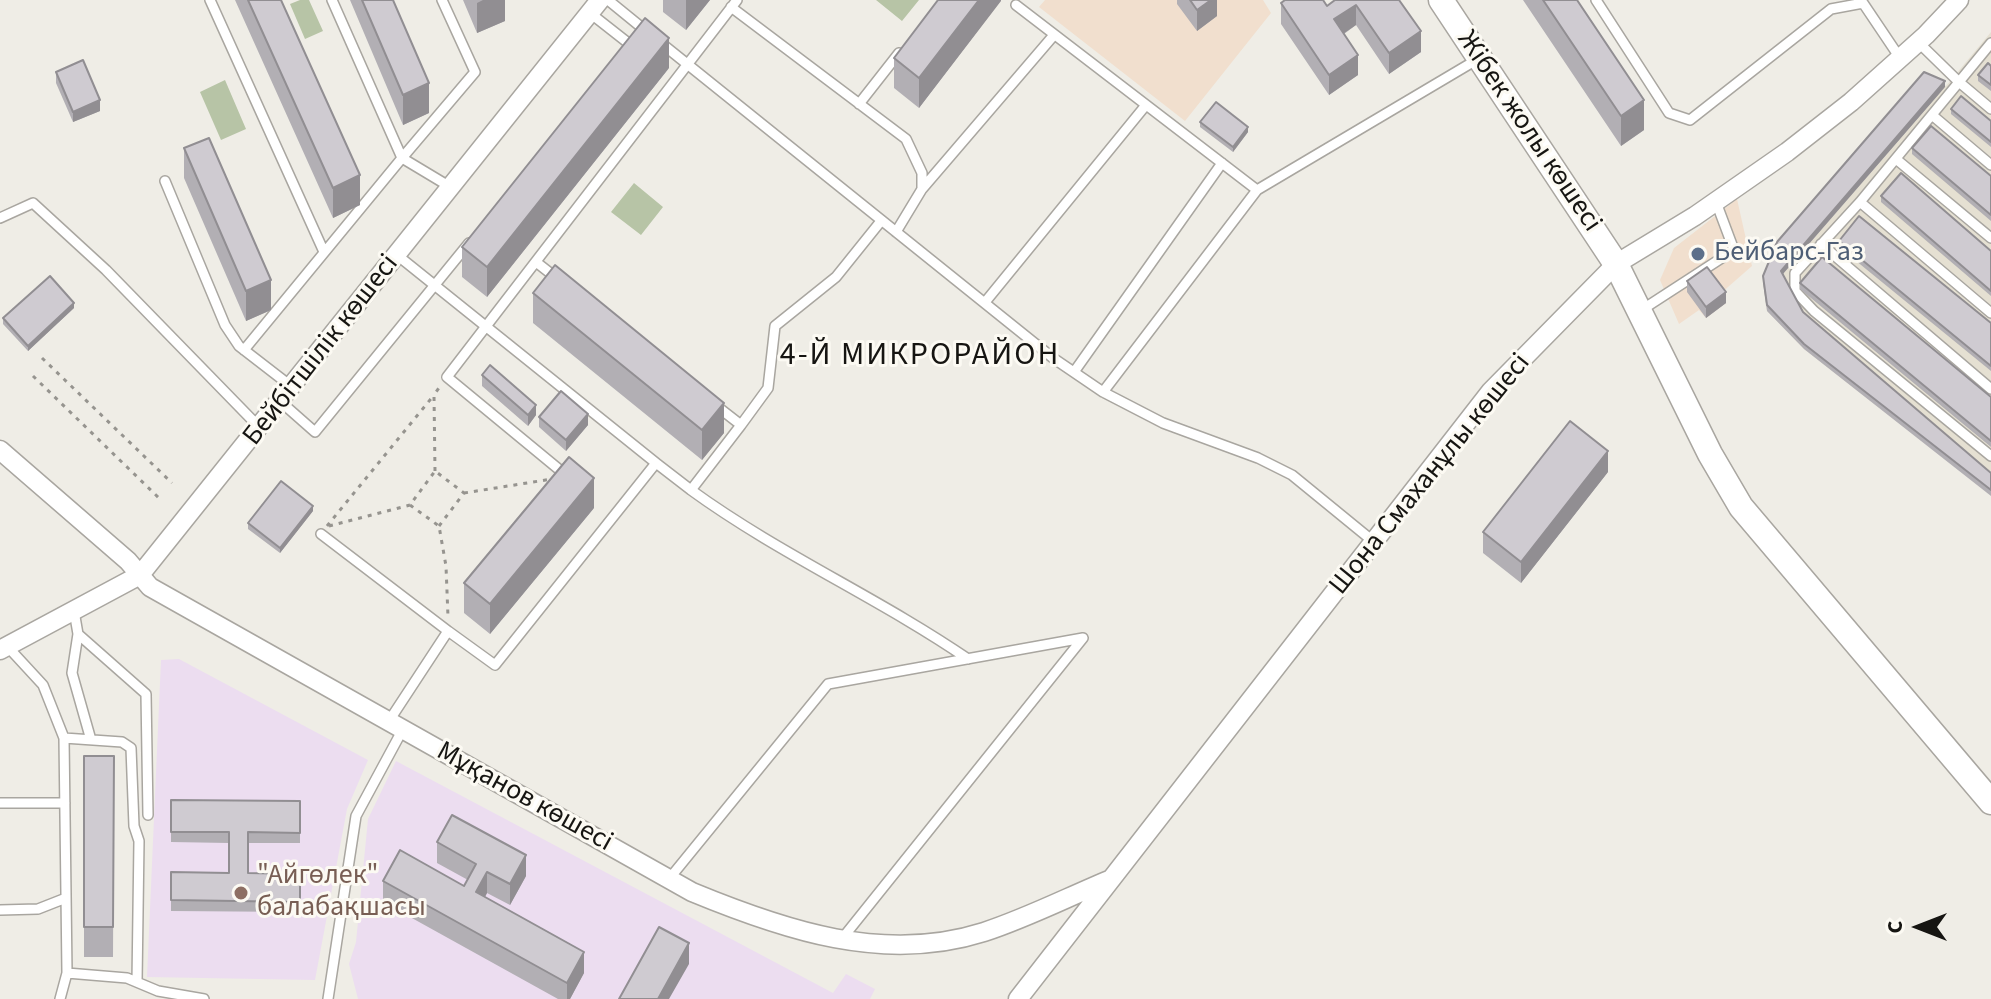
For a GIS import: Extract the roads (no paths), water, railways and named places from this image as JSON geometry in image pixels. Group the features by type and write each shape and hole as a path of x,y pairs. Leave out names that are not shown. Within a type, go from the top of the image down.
{"main road":[{"name":"Жібек жолы көшесі","path":"1441,0 1616,264 1710,454 1741,507 1991,802"}],"street":[{"name":"Шона Смаханұлы көшесі","path":"1018,999 1491,391 1616,264 1716,202 1787,152 1900,58 1959,0"},
{"name":"Бейбітшілік көшесі","path":"4,648 140,575 595,7"},
{"name":"Мұқанов көшесі","path":"0,450 150,587 669,879 768,924 841,940 907,944 983,932 1112,878"}],"lane":[{"path":"210,0 324,252"},
{"path":"332,0 402,158 452,188"},
{"path":"244,350 475,72 442,0"},
{"path":"608,0 1074,372 1103,392 1163,423 1258,458 1292,475 1374,542"},
{"path":"1596,0 1669,113 1690,120 1828,4 1863,1 1900,58"},
{"path":"1015,2 1257,190"},
{"path":"571,479 447,377 734,4 906,139 922,173 922,189"},
{"path":"595,7 632,46 623,56"},
{"path":"896,232 922,189 1054,35"},
{"path":"1918,42 1991,109"},
{"path":"1991,43 1987,56 1959,82 1860,202 1795,273 1795,291 1814,311 1991,456"},
{"path":"859,104 905,46"},
{"path":"1103,392 1257,190 1479,58"},
{"path":"986,301 1146,105"},
{"path":"1932,115 1991,165"},
{"path":"1896,159 1991,238"},
{"path":"1074,372 1222,163"},
{"path":"165,181 225,325 315,432 472,239"},
{"path":"1640,311 1734,250 1716,202"},
{"path":"1860,202 1991,313"},
{"path":"0,218 33,203 106,270 260,428"},
{"path":"691,490 759,405 768,388 775,326 836,277 881,221"},
{"path":"1821,244 1991,389"},
{"path":"397,255 433,287 656,463 742,527 928,631 968,659"},
{"path":"536,262 572,291"},
{"path":"705,397 741,425"},
{"path":"324,530 448,631 495,665 656,463"},
{"path":"74,611 78,634 72,673 91,740"},
{"path":"328,999 356,816 396,725 448,631"},
{"path":"78,634 146,694 148,815"},
{"path":"669,879 828,684 1083,638 841,940"},
{"path":"4,648 43,685 64,738 67,973 60,999"},
{"path":"64,738 122,742 131,748 134,826 139,841 137,982"},
{"path":"0,803 65,803"},
{"path":"0,910 38,909 66,898"},
{"path":"67,973 127,978 158,991 204,999"}],"place":[{"name":"Бейбарс-Газ","path":"1698,254"},
{"name":"\"Айгөлек\" балабақшасы","path":"241,893"}],"district":[{"name":"4-Й МИКРОРАЙОН","path":"920,357"}]}
